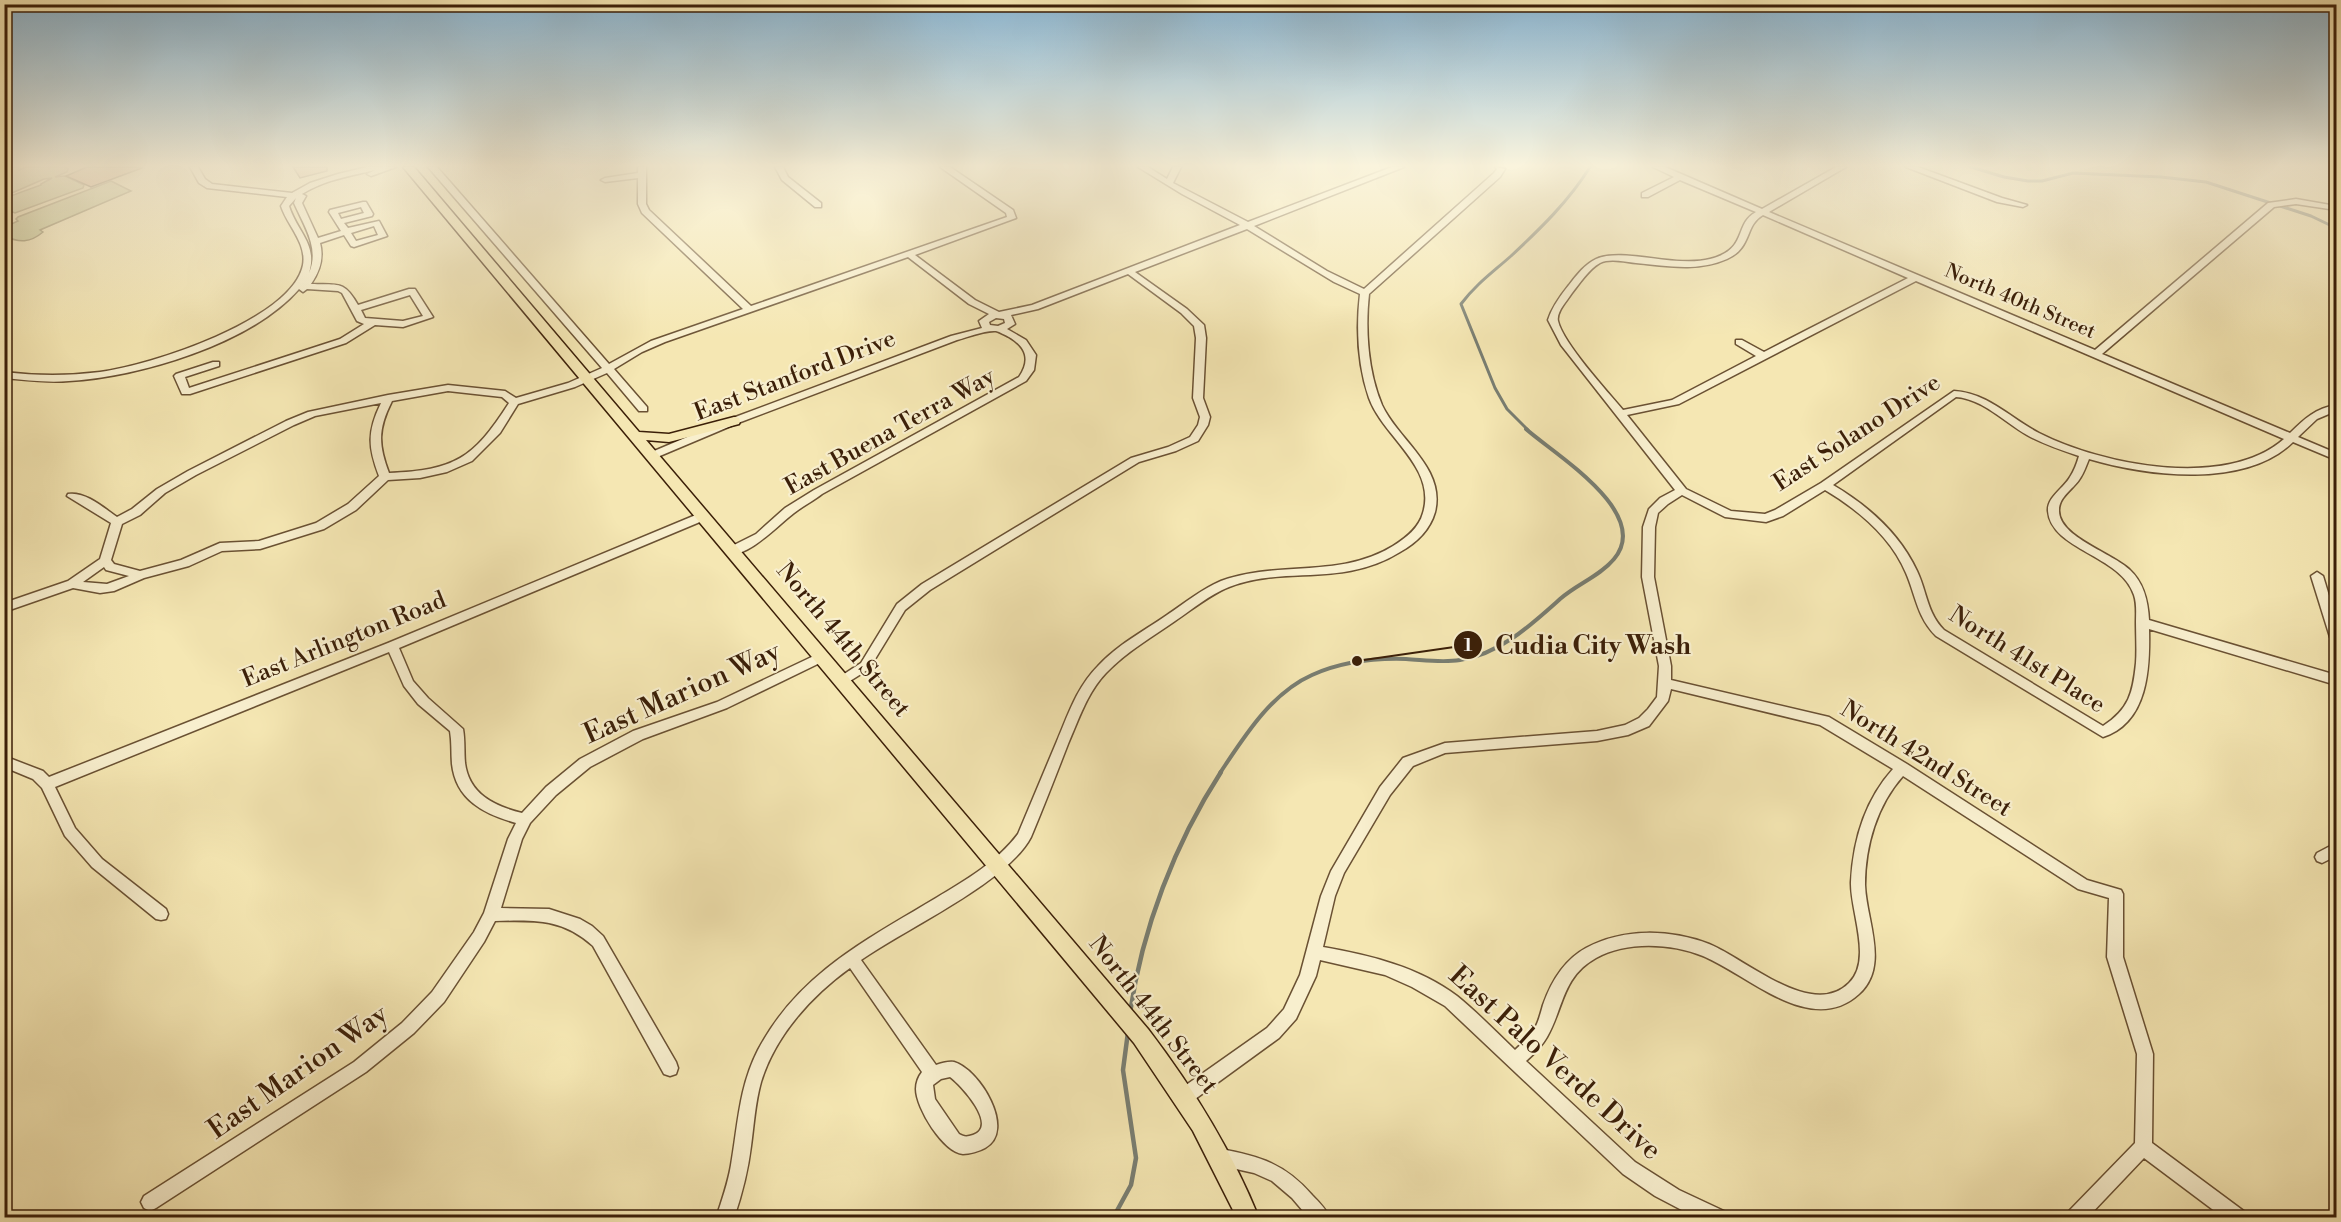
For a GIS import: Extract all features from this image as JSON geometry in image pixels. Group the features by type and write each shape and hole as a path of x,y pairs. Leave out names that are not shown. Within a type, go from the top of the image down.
{"main road":[{"name":"North 44th Street","path":"456,224 1097,981 1141,1036 1185,1096 1220,1158 1248,1218"},
{"path":"633,435 669,438 734,421"}],"street":[{"path":"294,224 308,254 301,286"},
{"path":"4,382 57,385 98,380 161,366 263,322 288,304 319,260 320,252 308,224"},
{"path":"316,242 347,232 341,224"},
{"path":"482,224 643,409"},
{"path":"656,224 749,309"},
{"path":"72,584 103,591 141,575 185,563 220,547 260,544 320,526 352,507 385,477 438,471 468,459 496,431 514,402 586,378 608,368 644,346 995,224"},
{"path":"1242,224 1345,285 1365,293"},
{"name":"East Stanford Drive","path":"989,325 998,315 1035,307 1251,224"},
{"path":"725,1218 739,1168 745,1117 753,1082 768,1049 787,1018 809,991 852,959 998,865 1024,837 1081,697 1102,669 1124,651 1210,592 1226,584 1262,576 1328,573 1372,562 1414,537 1425,523 1430,507 1426,478 1379,409 1372,393 1363,312 1365,293 1439,224"},
{"path":"1185,1096 1273,1033 1290,1014 1308,976 1328,896 1338,871 1385,791 1408,762 1445,748 1597,736 1628,730 1644,722 1663,698 1665,666 1648,577 1649,527 1653,512 1682,491 1564,343 1553,320 1560,304 1590,267 1598,261 1608,259 1690,265 1720,258 1735,251 1743,243 1747,224"},
{"name":"North 40th Street","path":"1789,224 2337,457"},
{"path":"2096,354 2249,224"},
{"path":"910,255 972,302 998,315 1008,317 1020,340"},
{"path":"842,681 865,666 901,607 918,592 1135,460 1172,449 1194,439 1203,426 1205,417 1198,398 1202,332 1199,325 1184,311 1129,271"},
{"path":"1622,413 1675,402 1916,277"},
{"path":"301,286 346,291 362,321 403,324 428,316 412,291 356,309"},
{"path":"972,302 989,325 1020,340"},
{"name":"East Stanford Drive","path":"651,456 734,421 989,325 1010,323 1035,307"},
{"path":"216,364 179,376 186,392 343,341 373,322"},
{"name":"East Buena Terra Way","path":"732,551 760,537 789,511 818,492 1016,385 1028,374 1033,363 1031,352 1020,340"},
{"path":"1738,342 1765,357"},
{"path":"206,348 223,380"},
{"path":"4,375 56,379 93,375 147,364 206,348"},
{"path":"4,608 72,584 105,561 117,522 136,512 161,491 192,473 290,423 330,409 448,388 505,394 514,402"},
{"name":"East Solano Drive","path":"1682,491 1729,514 1766,518 1779,513 1825,485 1954,394 1965,393 1983,402 2019,427 2085,455 2154,469 2219,469 2261,458 2286,444 2309,418 2337,408"},
{"path":"385,477 373,439 380,414 388,398"},
{"path":"2085,455 2072,483 2056,500 2053,509 2055,518 2065,531 2080,544 2127,573 2142,599 2142,622 2337,680"},
{"name":"North 41st Place","path":"1825,485 1848,500 1890,539 1911,571 1924,615 1931,625 1954,643 2103,732 2113,727 2124,715 2134,702 2140,688 2142,622"},
{"path":"72,495 117,522"},
{"name":"East Arlington Road","path":"47,784 392,646 703,516"},
{"path":"105,561 110,567 141,575"},
{"path":"2317,576 2337,638"},
{"path":"392,646 408,683 423,701 456,729 459,767 462,780 470,794 483,806 525,819"},
{"name":"East Marion Way","path":"150,1202 360,1067 408,1028 438,997 491,915 506,863 525,819 551,791 585,763 629,739 722,705 822,657"},
{"name":"North 42nd Street","path":"1665,683 1824,721 1902,768 2083,885 2116,894 2115,957 2145,1054 2143,1147"},
{"path":"4,761 38,775 47,784 70,832 97,863 161,914"},
{"path":"1514,1060 1530,1047 1543,1030 1558,986 1571,969 1589,953 1612,943 1637,939 1684,943 1727,960 1785,995 1803,1000 1827,1001 1843,997 1855,988 1865,975 1868,959 1858,885 1865,832 1878,799 1902,768"},
{"path":"2322,857 2337,849"},
{"path":"491,915 561,916 588,930 598,941 670,1068"},
{"name":"East Palo Verde Drive","path":"1314,952 1388,968 1421,981 1451,1001 1607,1148 1647,1182 1680,1202 1720,1218"},
{"path":"852,959 933,1074"},
{"path":"952,1069 963,1075 987,1109 992,1121 988,1135 976,1144 963,1146 951,1139 927,1104 923,1092 927,1079 933,1074 938,1070 952,1069"},
{"path":"2074,1218 2143,1147 2239,1218"},
{"path":"1220,1158 1254,1163 1284,1178 1298,1190 1321,1218"}],"green space":[{"path":"11,224 54,224 40,230 43,232 38,236 20,241 5,236 5,227"}],"waterway":[{"path":"1528,430 1507,409 1495,388 1461,304 1478,285 1544,224"},
{"path":"2328,224 2336,228"},
{"path":"1220,773 1271,704 1297,683 1335,667 1370,660 1453,661 1488,652 1514,637 1614,559 1623,541 1621,523 1611,504 1576,469 1526,429"},
{"path":"1130,1013 1143,950 1163,888 1189,828 1221,772"},
{"path":"1113,1218 1131,1185 1136,1158 1123,1070 1128,1032"}],"place":[{"name":"Cudia City Wash","path":"1357,661"}]}
